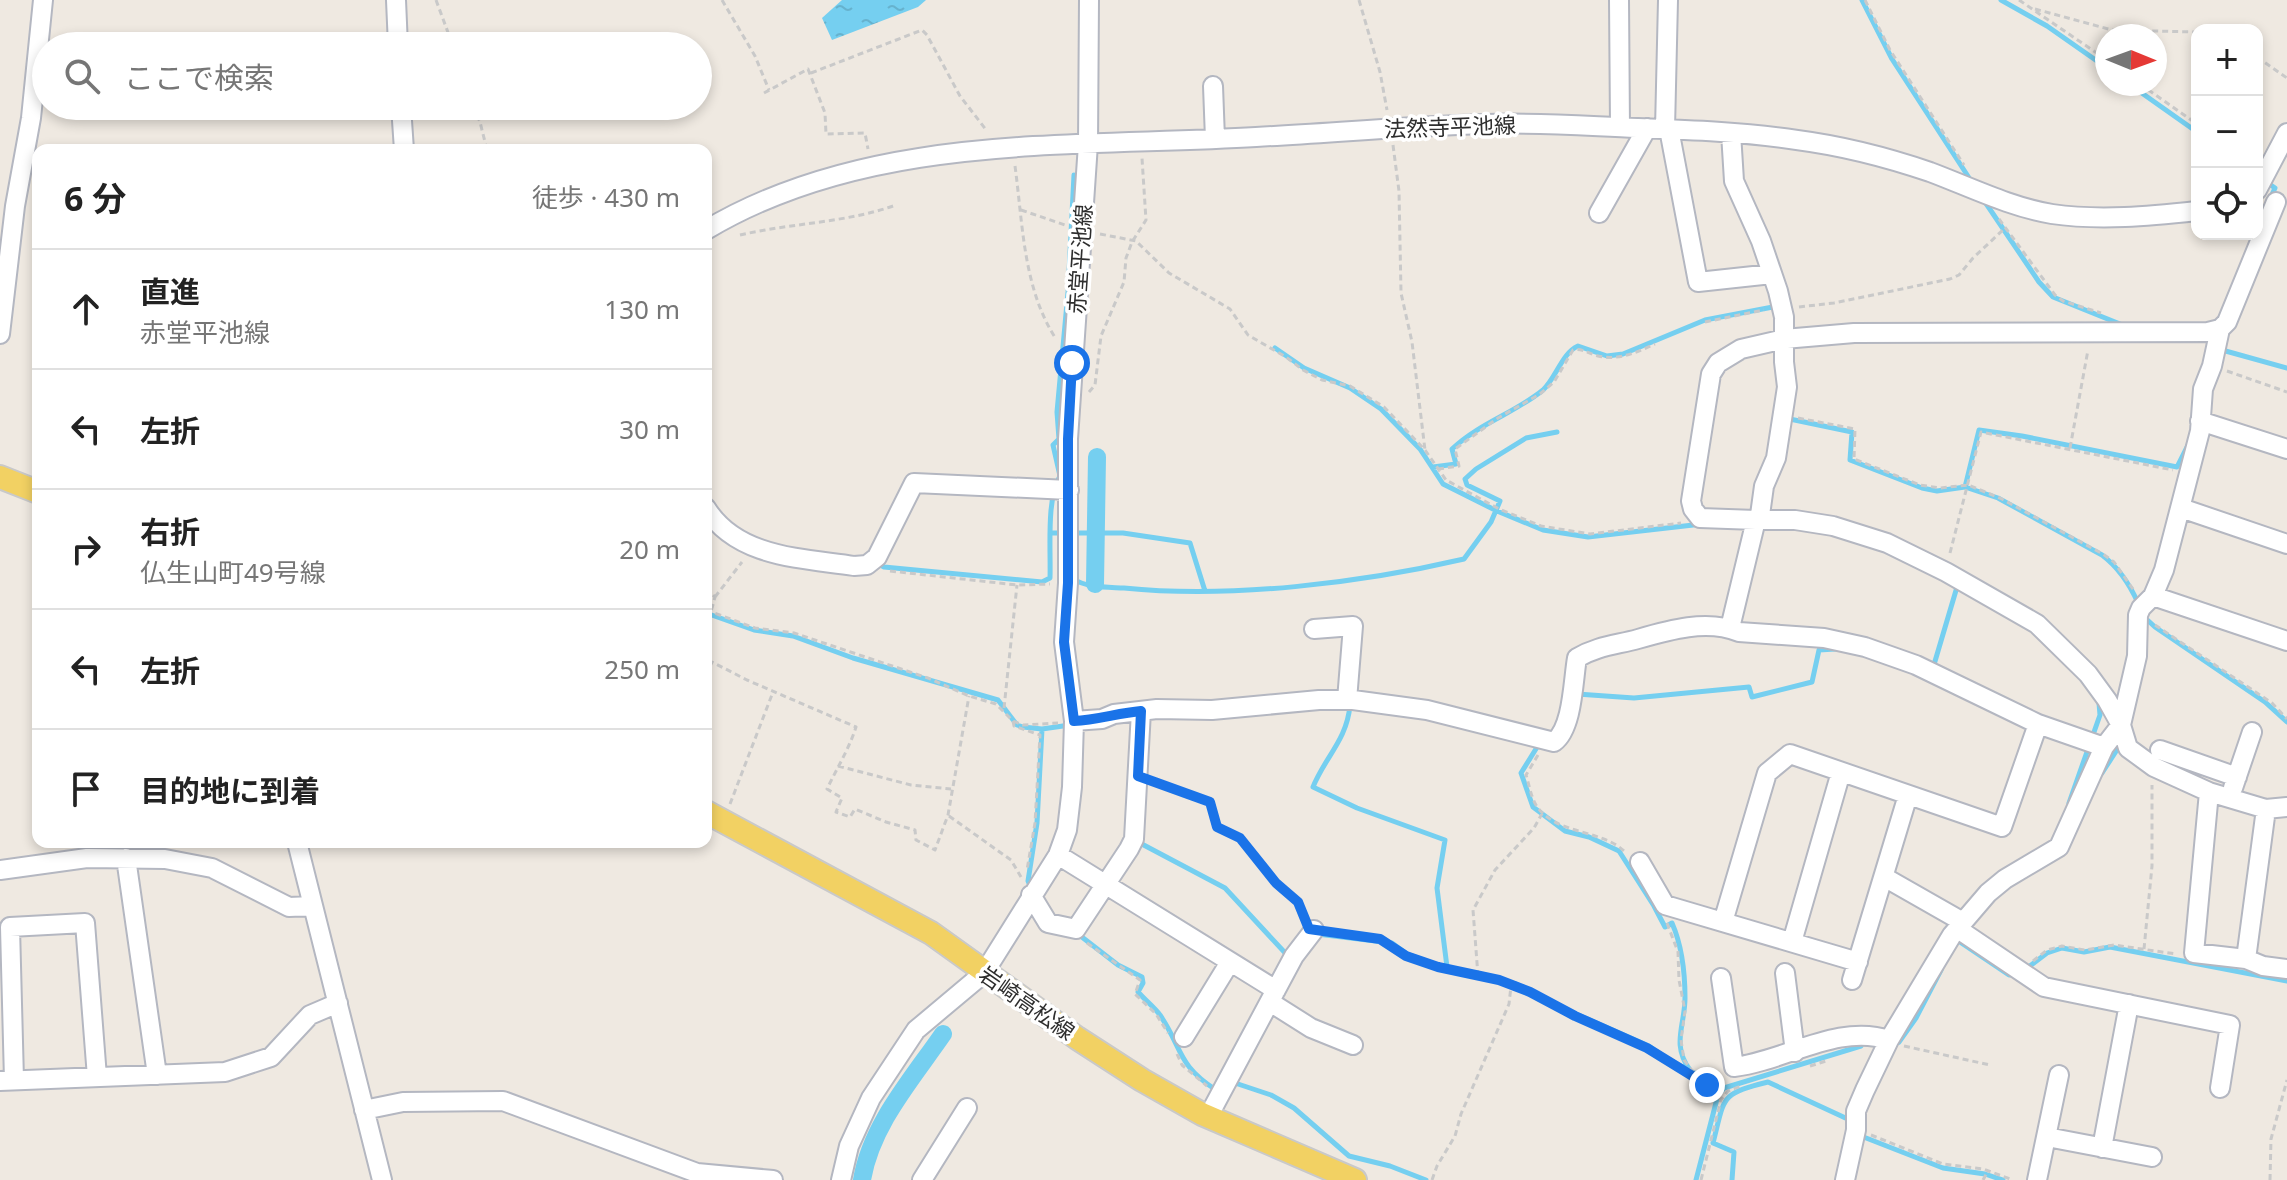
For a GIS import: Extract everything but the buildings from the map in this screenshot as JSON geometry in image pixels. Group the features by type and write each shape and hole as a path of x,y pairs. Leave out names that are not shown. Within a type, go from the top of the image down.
{"main road":[{"path":"0,477 32,490"},
{"name":"岩崎高松線","path":"714,817 931,933 984,973 1142,1080 1208,1117 1355,1180"}],"street":[{"path":"40,32 43,0"},
{"path":"396,0 397,32"},
{"name":"赤堂平池線","path":"841,1180 849,1146 871,1098 916,1030 984,973 1058,855 1067,830 1074,721 1064,642 1068,583 1070,392 1088,144 1089,0"},
{"path":"1619,0 1611,38 1620,127"},
{"path":"1668,0 1660,129 1687,222 1698,282 1772,274"},
{"path":"1213,86 1215,139"},
{"path":"0,334 15,206 32,108"},
{"path":"402,120 404,144"},
{"name":"法然寺平池線","path":"712,227 765,198 796,187 942,154 1005,147 1215,139 1489,123 1660,129 1793,139 1863,151 2051,214 2116,216 2191,211"},
{"path":"1599,213 1660,129"},
{"path":"1730,628 1756,520 1760,515 1764,486 1776,458 1787,387 1782,308 1761,241 1734,181 1731,133"},
{"path":"2263,180 2287,133"},
{"path":"2237,777 2128,748 2121,725 2088,674 2037,624 1946,572 1887,543 1833,526 1795,520 1700,518 1691,501 1711,374 1718,363 1741,349 1784,339 1854,333 2208,332 2220,329 2227,322 2281,206 2263,196"},
{"path":"1687,222 1706,218"},
{"path":"1730,259 1732,279"},
{"path":"1845,1180 1856,1130 1856,1111 1889,1040 1961,925 1988,893 2005,879 2059,847 2104,747 2121,725 2147,602 2164,570 2181,508 2200,431 2203,389 2220,329"},
{"path":"2200,421 2287,449"},
{"path":"712,518 765,553 854,566 867,565 877,557 914,483 1069,490"},
{"path":"2181,508 2287,544"},
{"path":"2147,602 2287,641"},
{"path":"1314,629 1353,626 1347,700"},
{"path":"1074,721 1141,711 1212,710 1347,700 1427,710 1554,742 1560,736 1574,691 1576,662 1580,656 1603,645 1681,628 1730,628 1739,632 1824,638 1865,647 1916,665 2038,724 2104,747"},
{"path":"1031,895 1048,923 1073,929 1082,924 1106,886 1134,839 1141,711"},
{"path":"1723,922 1767,773 1790,754 2002,827 2038,724"},
{"path":"2230,799 2252,732"},
{"path":"2157,758 2209,792 2266,809 2287,807"},
{"path":"1792,942 1841,772"},
{"path":"2209,792 2194,953 2246,959 2263,966 2287,969"},
{"path":"1852,980 1908,795"},
{"path":"2246,959 2266,809"},
{"path":"298,848 382,1180"},
{"path":"0,870 119,852 166,850 212,868 289,907 313,906"},
{"path":"119,852 157,1075"},
{"path":"1058,855 1230,962 1311,1028 1353,1045"},
{"path":"1633,859 1665,905 1858,962"},
{"path":"1884,877 1961,925 2044,987 2230,1025 2220,1088"},
{"path":"97,1077 85,923 10,927 7,1081 225,1072 271,1057 310,1015 338,1003"},
{"path":"1208,1117 1294,956 1314,930"},
{"path":"1175,1038 1230,962"},
{"path":"1785,973 1795,1052"},
{"path":"1721,978 1734,1067 1844,1036 1866,1034 1889,1040"},
{"path":"2102,1148 2129,1004"},
{"path":"2037,1180 2059,1075"},
{"path":"364,1110 403,1102 503,1101 697,1173 773,1180"},
{"path":"922,1180 967,1108"},
{"path":"2047,1137 2152,1157"}],"path":[{"path":"436,0 448,32"},
{"path":"722,0 755,56 767,92 808,69 825,113 826,134 865,133 872,169"},
{"path":"1359,0 1385,91 1399,191 1401,293 1412,342 1425,450"},
{"path":"2019,0 2095,52"},
{"path":"2035,9 2112,30 2191,32"},
{"path":"811,73 922,30 927,35 960,96 1005,147 1021,210 1029,270 1042,318 1072,363"},
{"path":"2263,61 2287,78"},
{"path":"2157,96 2191,120"},
{"path":"479,120 486,144"},
{"path":"1070,392 1091,392 1095,385 1101,336 1108,314 1119,297 1126,258 1146,220 1141,142"},
{"path":"712,236 715,241 772,227 848,218 896,205"},
{"path":"1021,210 1136,241 1169,273 1230,309 1248,335 1303,370 1322,380 1350,386 1384,407 1425,450 1446,480 1499,509 1541,526 1598,534 1700,518"},
{"path":"1705,322 1782,308 1834,303 1950,279 1959,275 2005,228"},
{"path":"2070,448 2089,345 2095,333"},
{"path":"1438,469 1459,466 1455,449 1488,424 1540,394 1554,382 1573,350 1578,348 1607,358 1624,356 1655,344"},
{"path":"2212,366 2287,392"},
{"path":"1783,416 1855,429 1854,459 1920,485 1940,488 1968,485 2000,498 2103,554 2114,562 2147,602 2156,626 2272,703 2287,719"},
{"path":"1946,572 1981,432 2189,473"},
{"path":"712,603 744,561"},
{"path":"879,569 1017,585 1068,583"},
{"path":"1003,709 1011,661 1017,585"},
{"path":"712,594 715,597"},
{"path":"712,612 755,628 794,633 848,653 875,659 996,704 1014,726 1040,735 1036,811 1025,884 1011,860 948,815"},
{"path":"712,662 856,727 827,789 842,798 836,812 850,817 855,809 886,822 908,826 915,830 916,840 935,850 948,815 969,696"},
{"path":"714,817 743,773 773,692"},
{"path":"1013,721 1033,725 1074,721"},
{"path":"1545,741 1526,775 1536,805 1566,827 1611,842 1633,859"},
{"path":"2143,950 2152,866 2157,758"},
{"path":"838,766 911,785 951,789"},
{"path":"1138,776 1210,802 1217,827 1240,838 1276,883 1298,902 1309,929 1380,939 1406,956 1530,992 1647,1048 1696,1076"},
{"path":"1478,976 1473,910 1495,870 1534,828 1543,812"},
{"path":"1662,915 1678,952 1685,1011 1681,1040 1684,1060 1721,1100"},
{"path":"1073,929 1100,954 1140,980 1135,994 1175,1038 1182,1065 1196,1080 1220,1095"},
{"path":"2016,968 2026,966 2047,950 2062,946 2085,950 2114,945 2188,956 2194,953"},
{"path":"1432,1180 1455,1136 1461,1114 1509,1004 1511,986"},
{"path":"1889,1040 1907,1047 1990,1065"},
{"path":"1810,1066 1829,1060"},
{"path":"2270,1180 2271,1139 2287,1080"},
{"path":"1701,1180 1721,1100 1728,1091 1746,1084"},
{"path":"1856,1130 1943,1164 1988,1171 2013,1180"},
{"path":"1983,1180 1988,1171"}],"water":[{"path":"842,0 926,0 918,7 832,40 822,18"}],"waterway":[{"path":"1862,0 1892,59 1973,184"},
{"path":"2001,0 2047,26 2095,60"},
{"path":"2146,96 2191,128"},
{"path":"877,563 884,567 1042,582 1050,578 1051,511 1060,476 1053,445 1059,439 1057,412 1074,175"},
{"path":"2265,181 2275,188 2271,197"},
{"path":"1983,199 2039,282 2053,297 2125,326"},
{"path":"1433,467 1456,464 1452,449 1543,390 1568,354 1578,346 1607,356 1623,354 1705,320 1778,306"},
{"path":"1275,348 1304,368 1350,388 1381,409 1420,449 1443,484 1543,530 1588,537 1702,524"},
{"path":"2221,352 2287,368"},
{"path":"1785,418 1852,432 1850,460 1937,491 1965,487 1979,430 2177,467 2188,445"},
{"path":"1071,578 1104,587 1165,591 1251,590 1339,582 1464,559 1491,522 1500,501 1467,485 1465,479 1526,438 1557,432"},
{"path":"1095,584 1097,457"},
{"path":"1965,487 1998,498 2102,555 2123,577 2138,603"},
{"path":"1051,533 1123,533 1190,543 1205,591"},
{"path":"1933,668 1957,587"},
{"path":"712,615 754,630 793,636 853,658 998,700 1017,725 1023,727 1042,729 1070,725"},
{"path":"2143,616 2265,702 2287,722"},
{"path":"1576,696 1634,698 1749,687 1752,697 1812,682 1819,650 1835,649"},
{"path":"2069,803 2100,715 2099,703"},
{"path":"1350,705 1345,728 1313,787 1357,808 1445,840 1437,888 1447,967"},
{"path":"1032,890 1028,881 1037,823 1042,729"},
{"path":"2102,773 2122,742"},
{"path":"1539,744 1521,773 1533,807 1565,831 1589,837 1619,851 1665,927 1672,923 1681,950 1684,979 1681,1052 1690,1070"},
{"path":"1138,842 1225,888 1288,956 1290,954"},
{"path":"1078,934 1118,965 1142,977 1143,983 1138,992 1160,1015 1194,1073 1216,1090"},
{"path":"1317,934 1392,943 1407,954 1438,965 1516,984 1649,1046 1696,1074 1718,1095"},
{"path":"1957,940 2009,975 2013,974"},
{"path":"2026,969 2047,953 2062,948 2084,952 2110,947 2287,981"},
{"path":"1899,1042 1916,1018 1941,970"},
{"path":"862,1180 883,1122 943,1034"},
{"path":"1696,1180 1718,1095 1724,1088 1861,1046"},
{"path":"1232,1082 1271,1095 1294,1108 1349,1156 1390,1166 1426,1180"},
{"path":"1732,1180 1734,1152 1713,1143 1723,1107 1732,1094 1740,1090 1768,1082 1852,1121"},
{"path":"1861,1136 1943,1168 2003,1180"}],"route":[{"path":"1072,363 1064,642 1074,721 1141,711 1138,776 1210,802 1217,827 1240,838 1276,883 1298,902 1309,929 1380,939 1406,956 1515,986 1647,1048 1707,1085"}]}
